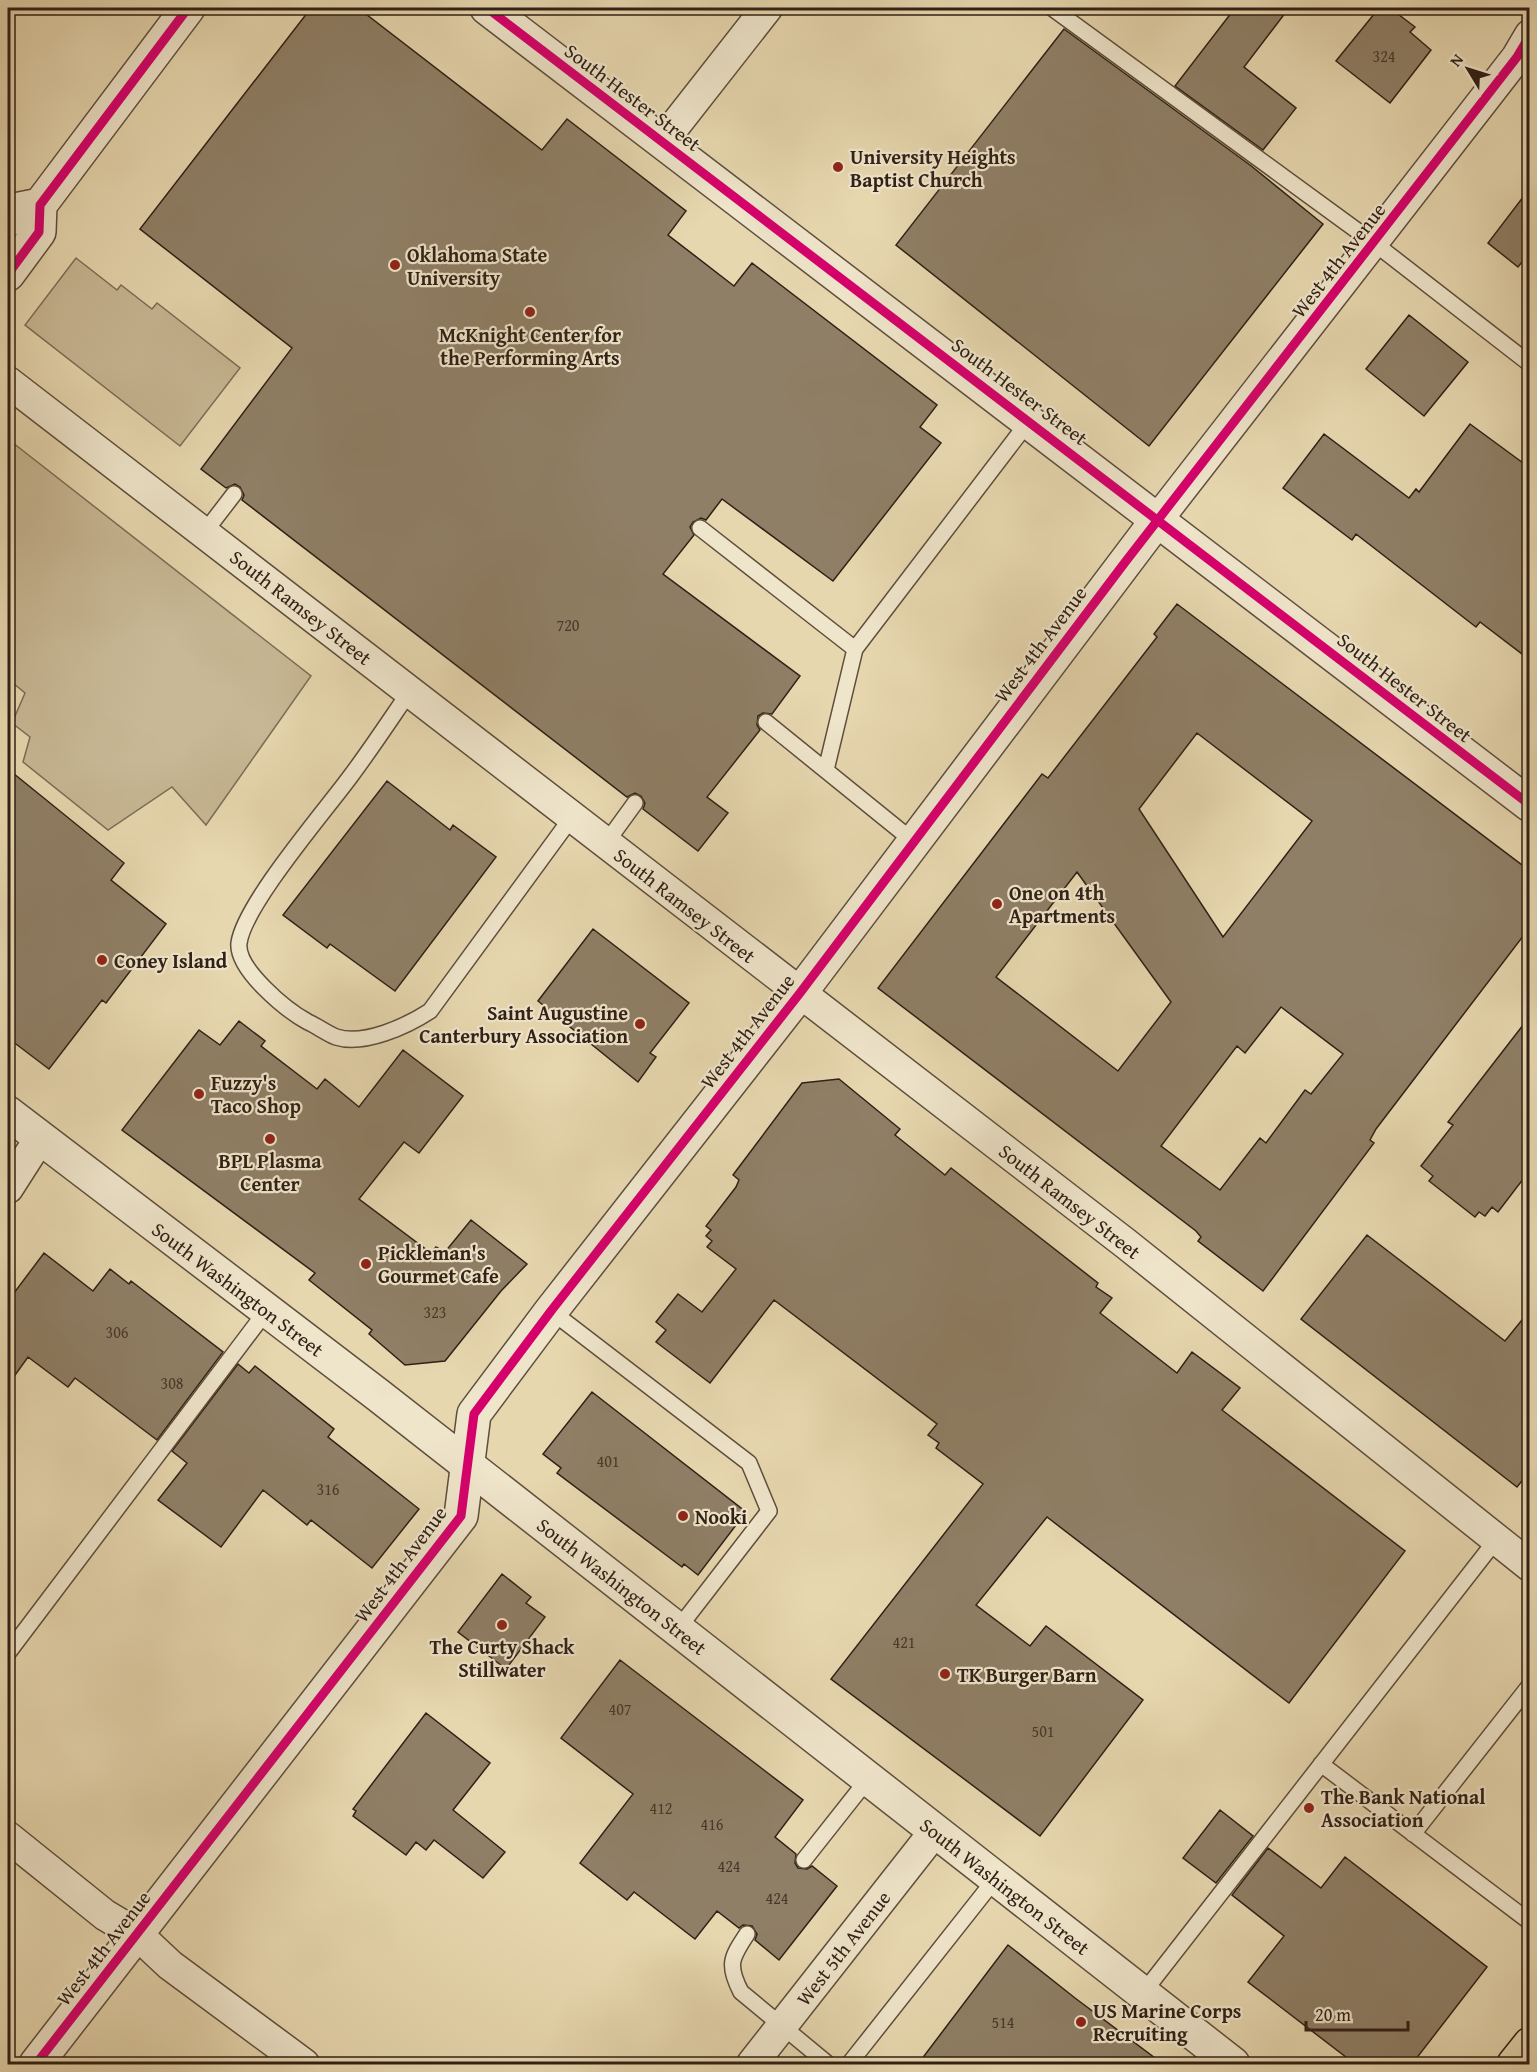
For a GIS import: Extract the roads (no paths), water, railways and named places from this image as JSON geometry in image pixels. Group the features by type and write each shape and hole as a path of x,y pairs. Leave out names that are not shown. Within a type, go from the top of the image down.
{"highway":[{"path":"1514,2064 1530,2044"}],"street":[{"path":"8,274 39,232 40,205 188,8"},
{"name":"South Hester Street","path":"487,8 1530,805"},
{"path":"662,142 767,8"},
{"name":"West 4th Avenue","path":"36,2064 461,1516 474,1414 551,1311 800,993 1158,519 1517,57 1530,35"},
{"path":"8,220 15,210 40,205"},
{"name":"South Ramsey Street","path":"8,382 1125,1243 1530,1566"},
{"name":"South Washington Street","path":"8,1113 467,1465 1233,2064"},
{"path":"8,1188 40,1138"},
{"name":"West 5th Avenue","path":"752,2064 935,1831"},
{"path":"8,1838 105,1915 137,1934 170,1965 304,2064"}],"lane":[{"path":"1052,8 1374,243 1530,364"},
{"path":"826,770 855,649 1029,421"},
{"path":"204,533 234,494"},
{"path":"700,528 855,649"},
{"path":"410,691 352,774 274,877 245,924 239,944 243,964 258,982 299,1017 338,1037 370,1037 407,1026 430,1011 572,817"},
{"path":"766,722 914,841"},
{"path":"606,843 635,803"},
{"path":"8,1653 267,1310"},
{"path":"551,1311 749,1463 769,1511 677,1630"},
{"path":"1143,1993 1496,1540"},
{"path":"1413,1834 1530,1685"},
{"path":"1321,1764 1530,1922"},
{"path":"804,1860 868,1779"},
{"path":"849,2064 996,1878"},
{"path":"747,1935 732,1956 732,1975 741,1992 828,2064"}],"place":[{"name":"University Heights Baptist Church","path":"838,167"},
{"name":"Oklahoma State University","path":"395,265"},
{"name":"McKnight Center for the Performing Arts","path":"530,312"},
{"name":"One on 4th Apartments","path":"997,904"},
{"name":"Coney Island","path":"102,960"},
{"name":"Saint Augustine Canterbury Association","path":"640,1024"},
{"name":"Fuzzy's Taco Shop","path":"199,1094"},
{"name":"BPL Plasma Center","path":"270,1139"},
{"name":"Pickleman's Gourmet Cafe","path":"366,1264"},
{"name":"Nooki","path":"683,1516"},
{"name":"The Curty Shack Stillwater","path":"502,1625"},
{"name":"TK Burger Barn","path":"945,1674"},
{"name":"The Bank National Association","path":"1309,1808"},
{"name":"US Marine Corps Recruiting","path":"1081,2022"}]}
